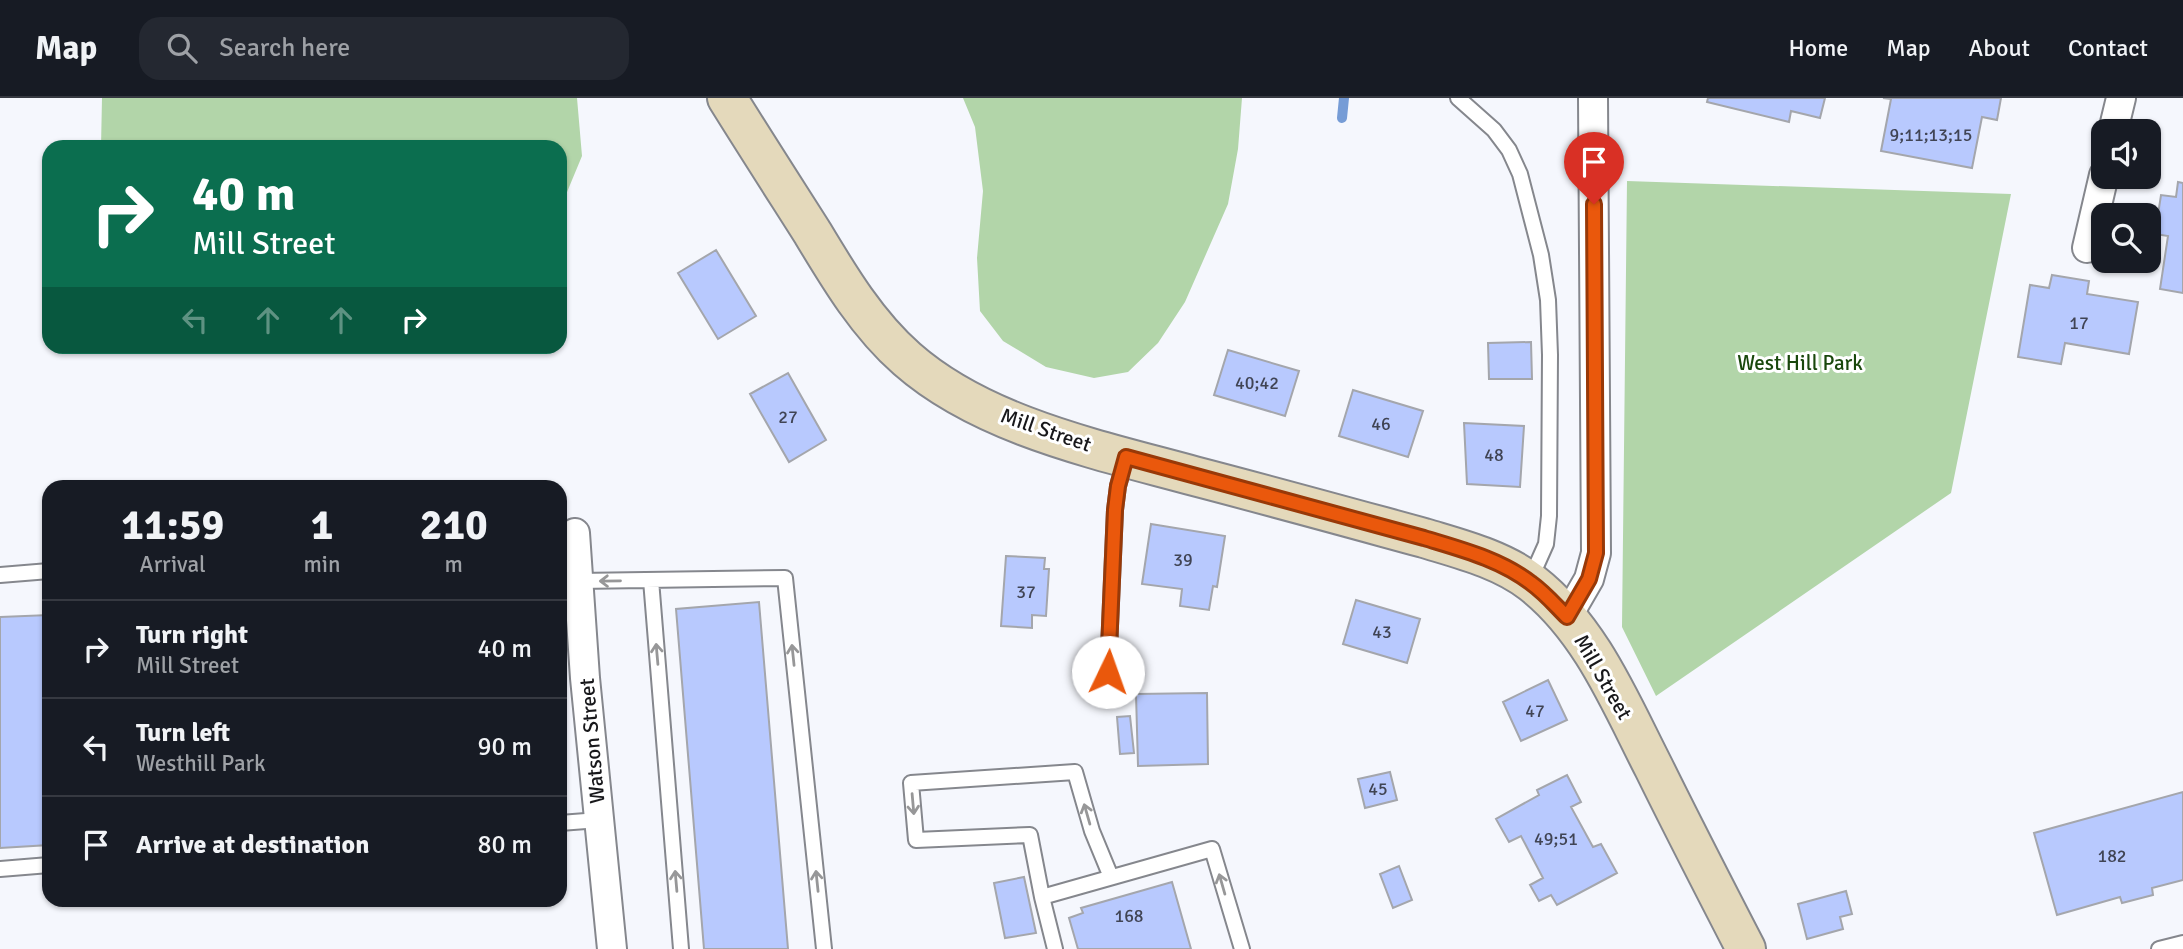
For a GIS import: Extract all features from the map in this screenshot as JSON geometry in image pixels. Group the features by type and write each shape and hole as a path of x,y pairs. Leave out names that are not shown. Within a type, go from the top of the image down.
{"street":[{"name":"Mill Street","path":"727,98 851,293 878,330 907,359 938,383 1002,416 1041,431 1470,552 1529,581 1547,596 1567,617 1608,678 1746,949"},
{"path":"1567,617 1589,579 1596,553 1593,98"},
{"path":"2116,119 2121,98"},
{"path":"2087,248 2101,189"},
{"name":"Watson Street","path":"567,533 578,581 612,949"}],"lane":[{"path":"1458,98 1494,130 1509,150 1520,174 1541,255 1546,289 1550,355 1549,516 1546,544 1529,581"},
{"path":"1108,672 1115,510 1126,457"},
{"path":"0,575 42,572"},
{"path":"578,581 785,578 824,949"},
{"path":"651,580 681,949"},
{"path":"1055,949 1030,835 916,840 911,783 1075,772 1091,831 1111,877"},
{"path":"567,822 599,820"},
{"path":"1042,897 1212,849 1242,949"},
{"path":"0,869 42,866"},
{"path":"2159,949 2183,943"}],"green space":[{"path":"102,98 577,98 582,156 567,192 567,140 101,140"},
{"path":"963,98 1242,98 1238,149 1228,204 1185,302 1158,343 1128,372 1094,378 1046,367 1003,341 980,311 977,258 983,191 975,127"},
{"name":"West Hill Park","path":"1627,181 2011,194 1951,493 1656,696 1622,627"}],"building":[{"path":"1708,98 1825,98 1820,118 1791,111 1789,122 1707,102"},
{"path":"1883,98 2001,98 1997,120 1982,117 1972,168 1881,151 1891,99"},
{"path":"2178,182 2183,183 2183,293 2160,289 2168,236 2161,235 2161,195 2176,197"},
{"path":"716,250 756,316 718,339 678,273"},
{"path":"2052,275 2089,281 2087,294 2138,302 2129,354 2065,343 2061,364 2018,357 2030,285 2049,288"},
{"path":"1531,342 1532,379 1489,379 1488,343"},
{"path":"1228,350 1299,371 1285,416 1214,395"},
{"path":"788,373 826,440 789,462 750,394"},
{"path":"1353,390 1423,411 1408,457 1339,436"},
{"path":"1464,423 1524,426 1520,487 1467,484"},
{"path":"1151,524 1225,536 1217,587 1213,586 1209,610 1180,606 1182,589 1142,584"},
{"path":"1006,556 1045,558 1044,569 1049,569 1046,616 1032,615 1032,628 1001,626"},
{"path":"1356,600 1420,619 1407,663 1343,644"},
{"path":"759,602 788,949 704,949 676,609"},
{"path":"42,615 42,845 0,848 0,617"},
{"path":"1548,680 1567,720 1521,741 1503,702"},
{"path":"1207,693 1208,764 1138,766 1136,694"},
{"path":"1130,716 1134,753 1120,754 1117,717"},
{"path":"1390,772 1397,800 1365,808 1358,779"},
{"path":"1567,775 1581,802 1571,807 1593,847 1601,844 1617,873 1557,905 1551,895 1539,901 1530,885 1543,878 1521,836 1509,842 1496,819 1539,795 1537,790"},
{"path":"2183,792 2183,880 2152,888 2153,895 2122,903 2120,897 2057,915 2034,833"},
{"path":"1399,866 1412,900 1393,908 1380,874"},
{"path":"1024,877 1036,933 1005,938 994,883"},
{"path":"1172,882 1191,949 1078,949 1069,918 1083,913 1081,908"},
{"path":"1846,891 1852,914 1840,917 1843,929 1807,939 1798,904"}],"waterway":[{"path":"1342,118 1344,98"}],"route":[{"path":"1108,672 1115,510 1126,457 1470,552 1529,581 1567,617 1589,579 1596,553 1594,204"}]}
